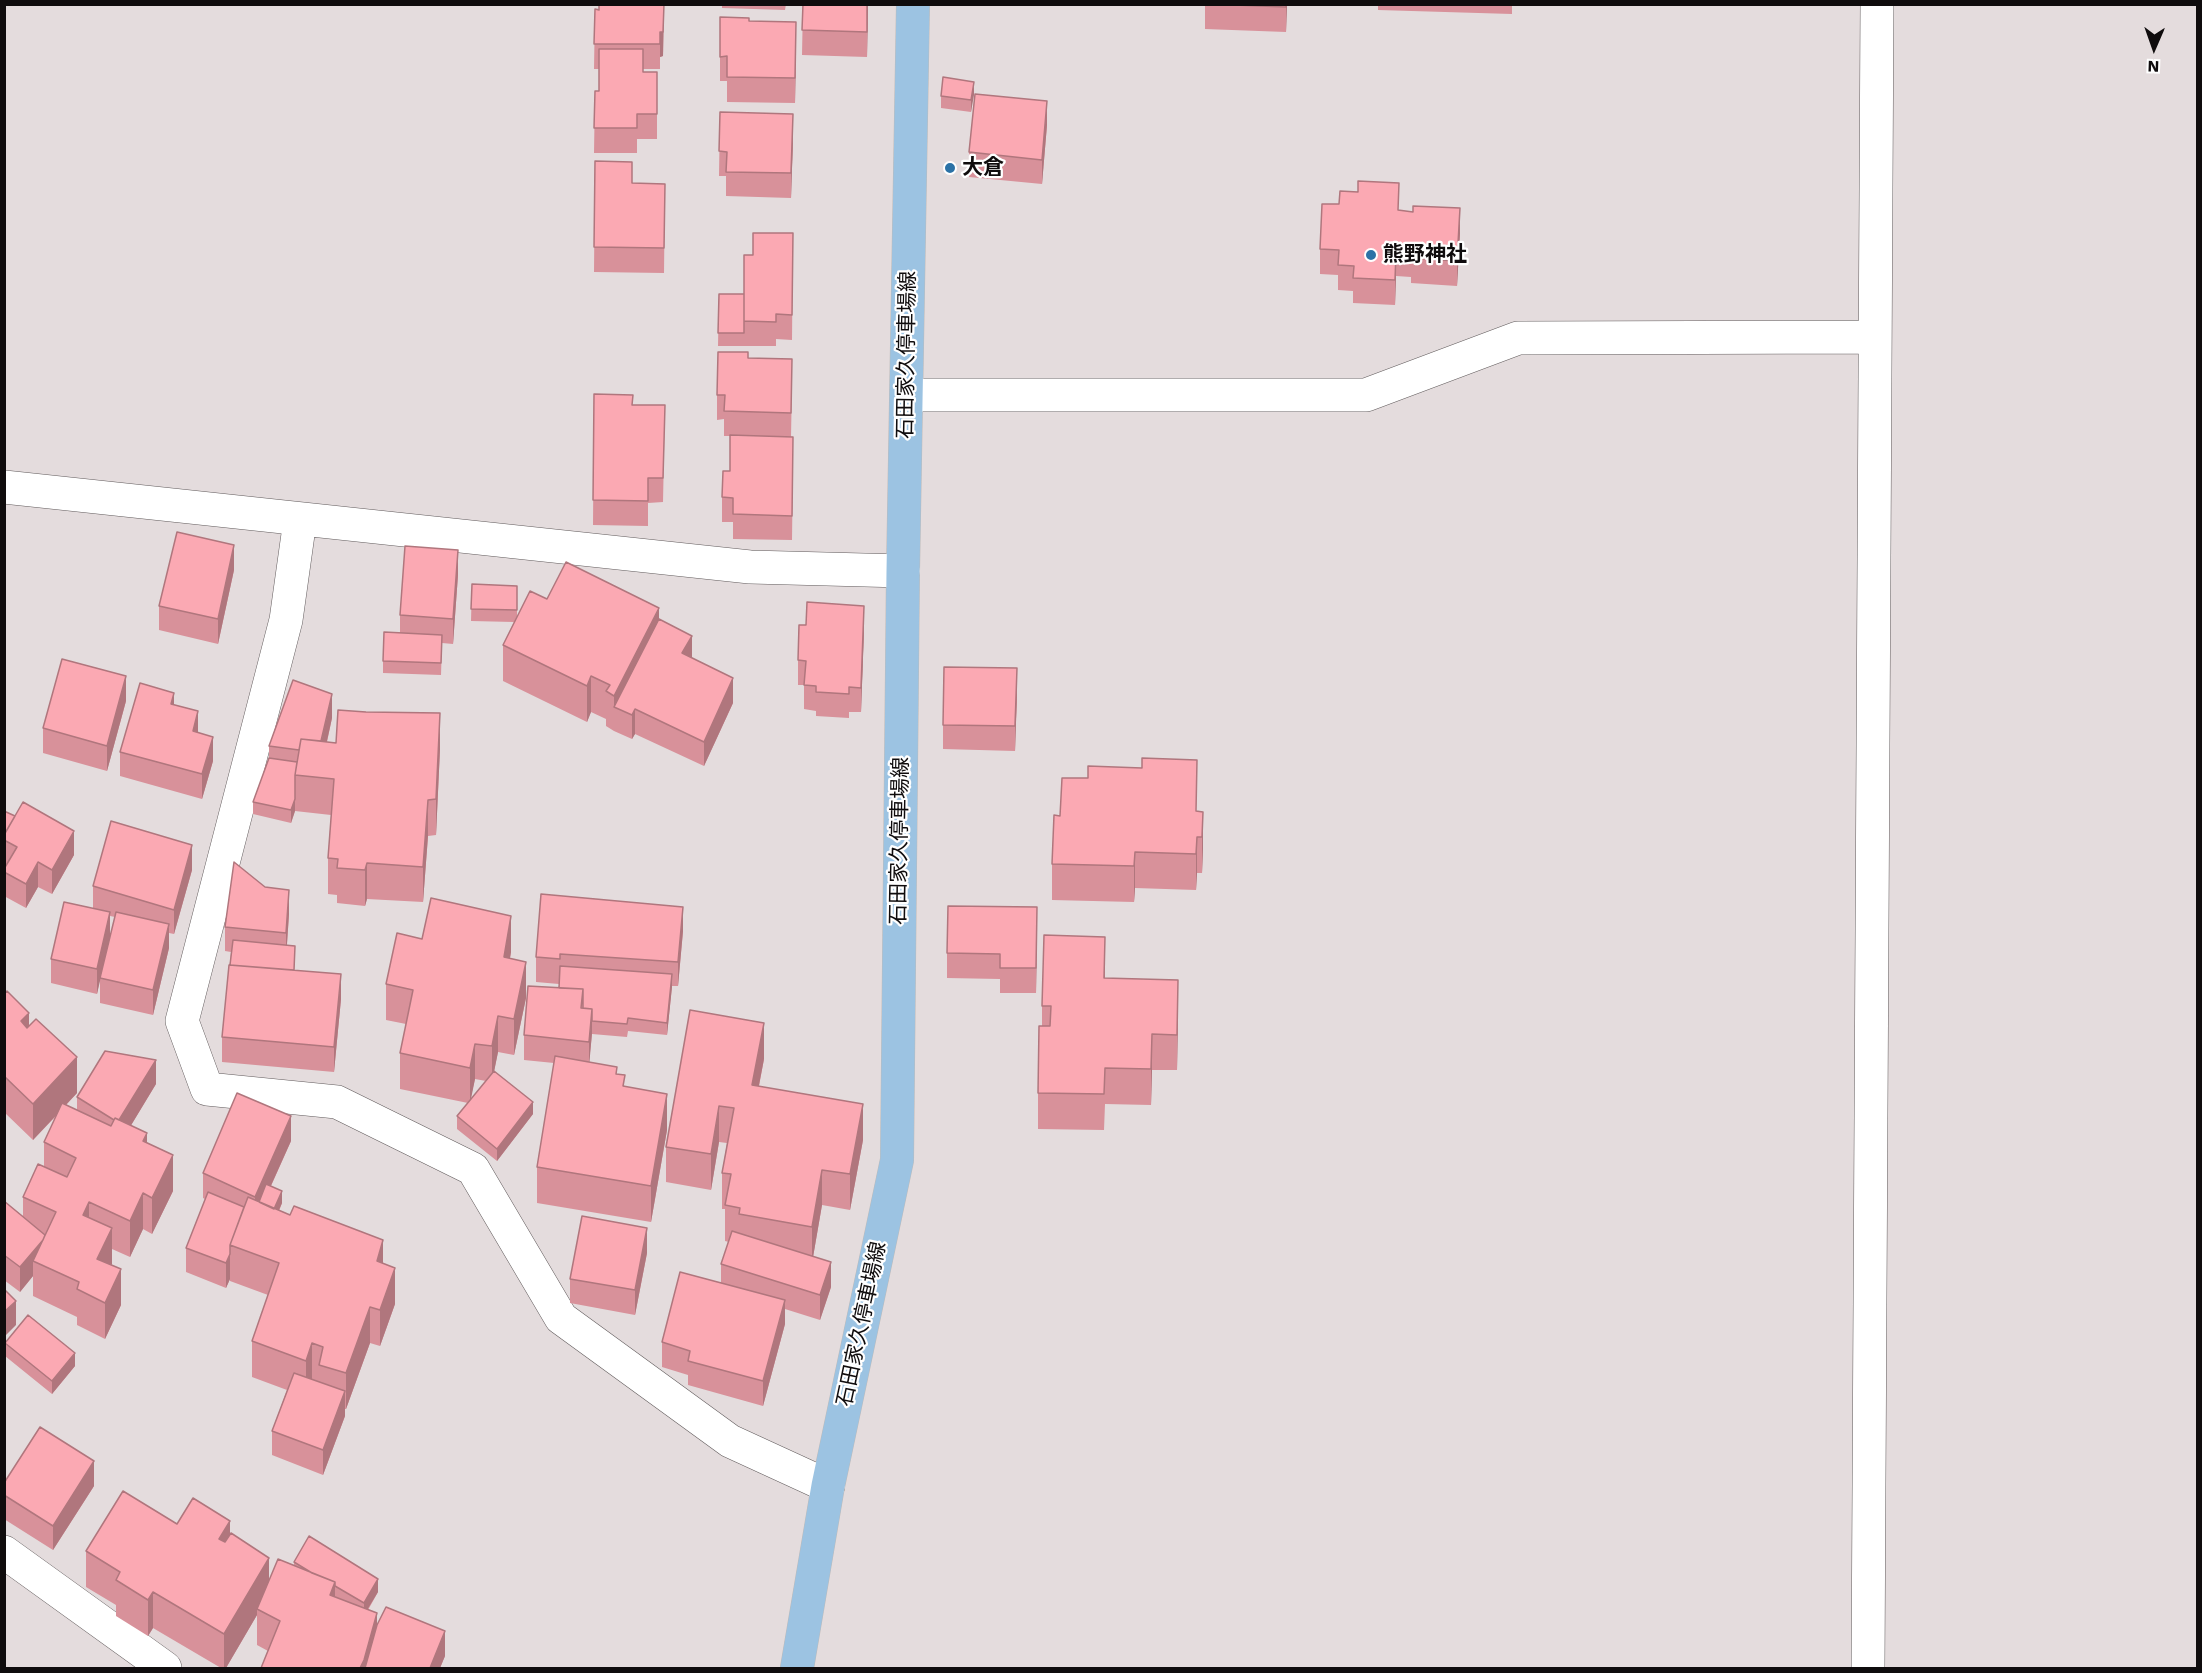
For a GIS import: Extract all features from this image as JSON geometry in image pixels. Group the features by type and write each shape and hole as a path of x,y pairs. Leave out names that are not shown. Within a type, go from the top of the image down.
{"main road":[{"name":"石田家久停車場線","path":"796,1668 828,1486 897,1160 903,571 913,4"}],"street":[{"path":"1868,1668 1877,4"},
{"path":"907,395 1366,395 1518,338 1875,337"},
{"path":"4,487 750,567 903,571"},
{"path":"300,520 286,620 182,1021 207,1089 337,1102 473,1169 561,1318 730,1441 828,1486"},
{"path":"4,1552 165,1668"}],"building":[{"path":"599,4 664,4 660,44 594,44 595,9 599,10"},
{"path":"803,4 867,4 867,32 802,30"},
{"path":"1208,4 1286,4 1286,7"},
{"path":"720,17 749,18 749,21 796,22 795,78 727,77 727,56 720,57"},
{"path":"599,49 643,49 643,72 657,72 657,114 637,114 637,128 594,128 595,91 599,91"},
{"path":"943,77 974,82 971,100 941,96"},
{"path":"975,94 1047,101 1042,160 969,152"},
{"path":"720,112 793,114 791,173 726,172 727,152 719,151"},
{"path":"595,161 632,162 632,183 665,184 664,248 594,247"},
{"path":"1358,181 1399,183 1398,210 1413,212 1413,206 1460,208 1457,261 1411,258 1411,252 1396,252 1395,280 1353,278 1354,266 1338,265 1339,250 1320,249 1322,204 1339,204 1340,191 1358,192"},
{"path":"753,233 793,233 792,315 776,314 776,322 744,321 744,255 753,255"},
{"path":"719,294 744,294 744,333 718,333"},
{"path":"718,352 748,352 748,358 792,359 791,413 724,411 725,395 717,395"},
{"path":"594,394 633,395 632,405 665,405 663,478 648,478 648,501 593,500"},
{"path":"730,435 793,437 792,516 733,514 733,498 722,497 723,471 730,471"},
{"path":"177,532 234,545 218,619 159,606"},
{"path":"405,546 458,550 453,619 400,615"},
{"path":"566,562 659,608 614,696 606,691 610,685 591,676 587,686 503,645 530,591 547,599"},
{"path":"472,584 517,586 517,610 471,609"},
{"path":"807,602 864,606 861,688 849,687 849,694 816,692 816,686 804,685 806,661 798,660 799,625 806,625"},
{"path":"659,619 692,636 682,653 733,678 704,742 635,709 632,715 614,707"},
{"path":"384,632 442,635 441,663 383,661"},
{"path":"62,659 126,676 107,746 43,728"},
{"path":"944,667 1017,668 1015,726 943,725"},
{"path":"293,680 332,694 321,741 301,739 299,750 269,746"},
{"path":"140,683 174,693 171,704 198,711 193,731 213,737 202,774 120,752"},
{"path":"338,710 440,713 436,799 428,800 423,867 367,863 365,870 337,868 338,859 328,858 334,779 295,775 301,739 336,743"},
{"path":"269,758 297,762 295,799 291,810 253,802"},
{"path":"1142,758 1197,760 1196,811 1203,812 1202,837 1197,837 1196,854 1135,852 1134,866 1052,864 1054,815 1060,816 1062,778 1088,778 1088,766 1142,768"},
{"path":"23,802 74,831 52,870 38,862 26,884 4,872 17,847 4,840 4,835"},
{"path":"4,811 15,816 4,835"},
{"path":"111,821 192,845 174,910 93,886"},
{"path":"234,862 265,887 289,890 286,933 225,927"},
{"path":"541,894 683,907 678,962 560,954 560,959 536,957"},
{"path":"431,898 511,916 504,957 526,962 514,1019 498,1016 492,1046 475,1044 470,1068 400,1053 413,990 386,984 397,933 422,939"},
{"path":"64,902 110,912 97,969 51,959"},
{"path":"948,906 1037,907 1036,968 1000,968 1000,954 947,953"},
{"path":"116,912 169,924 153,990 100,978"},
{"path":"1044,935 1105,937 1104,978 1178,980 1177,1035 1152,1034 1151,1069 1105,1068 1104,1094 1038,1093 1039,1026 1050,1026 1051,1006 1042,1006"},
{"path":"233,940 295,946 294,970 230,965"},
{"path":"229,965 341,974 334,1047 222,1037"},
{"path":"560,966 672,974 667,1023 628,1018 627,1024 592,1021 592,1009 583,1008 583,989 559,988"},
{"path":"528,986 583,989 581,1008 592,1009 589,1042 524,1035"},
{"path":"7,991 29,1013 21,1021 27,1028 36,1019 77,1057 33,1104 4,1076 4,994"},
{"path":"690,1010 764,1023 752,1085 863,1104 850,1174 822,1170 812,1227 739,1214 740,1208 725,1205 731,1174 722,1173 734,1108 719,1106 711,1154 666,1147"},
{"path":"105,1051 156,1060 119,1120 115,1118 114,1120 77,1097"},
{"path":"555,1056 617,1067 616,1074 625,1075 623,1086 667,1094 651,1186 537,1167"},
{"path":"494,1071 533,1102 497,1149 457,1116"},
{"path":"237,1093 291,1116 255,1197 203,1173"},
{"path":"62,1103 111,1126 115,1118 147,1133 143,1141 173,1155 152,1198 143,1193 130,1221 89,1202 83,1215 112,1228 97,1259 121,1269 105,1303 77,1289 79,1282 33,1261 56,1212 23,1197 38,1164 67,1177 76,1158 44,1142"},
{"path":"266,1184 282,1191 274,1209 259,1202"},
{"path":"208,1192 244,1207 226,1263 186,1248"},
{"path":"248,1197 290,1215 294,1206 383,1240 377,1261 395,1268 380,1310 370,1307 346,1373 319,1365 323,1347 312,1343 306,1361 252,1341 279,1263 230,1245"},
{"path":"4,1201 45,1235 20,1267 4,1255"},
{"path":"582,1216 647,1228 635,1290 570,1279"},
{"path":"732,1231 831,1262 820,1295 721,1264"},
{"path":"680,1272 785,1300 763,1381 688,1361 690,1351 662,1342"},
{"path":"4,1289 16,1301 4,1312"},
{"path":"28,1315 75,1353 52,1381 5,1343"},
{"path":"294,1373 345,1391 323,1450 272,1431"},
{"path":"40,1427 94,1461 53,1526 4,1495 4,1483"},
{"path":"123,1491 177,1524 193,1498 230,1521 219,1539 225,1542 231,1533 269,1558 224,1634 153,1592 148,1600 116,1580 120,1572 86,1551"},
{"path":"309,1536 378,1579 364,1603 335,1586 335,1582 312,1573 294,1562"},
{"path":"278,1559 335,1582 330,1595 377,1613 360,1668 261,1668 280,1621 257,1609"},
{"path":"386,1607 445,1631 430,1668 365,1668 377,1625"}],"place":[{"name":"大倉","path":"950,168"},
{"name":"熊野神社","path":"1371,255"}]}
